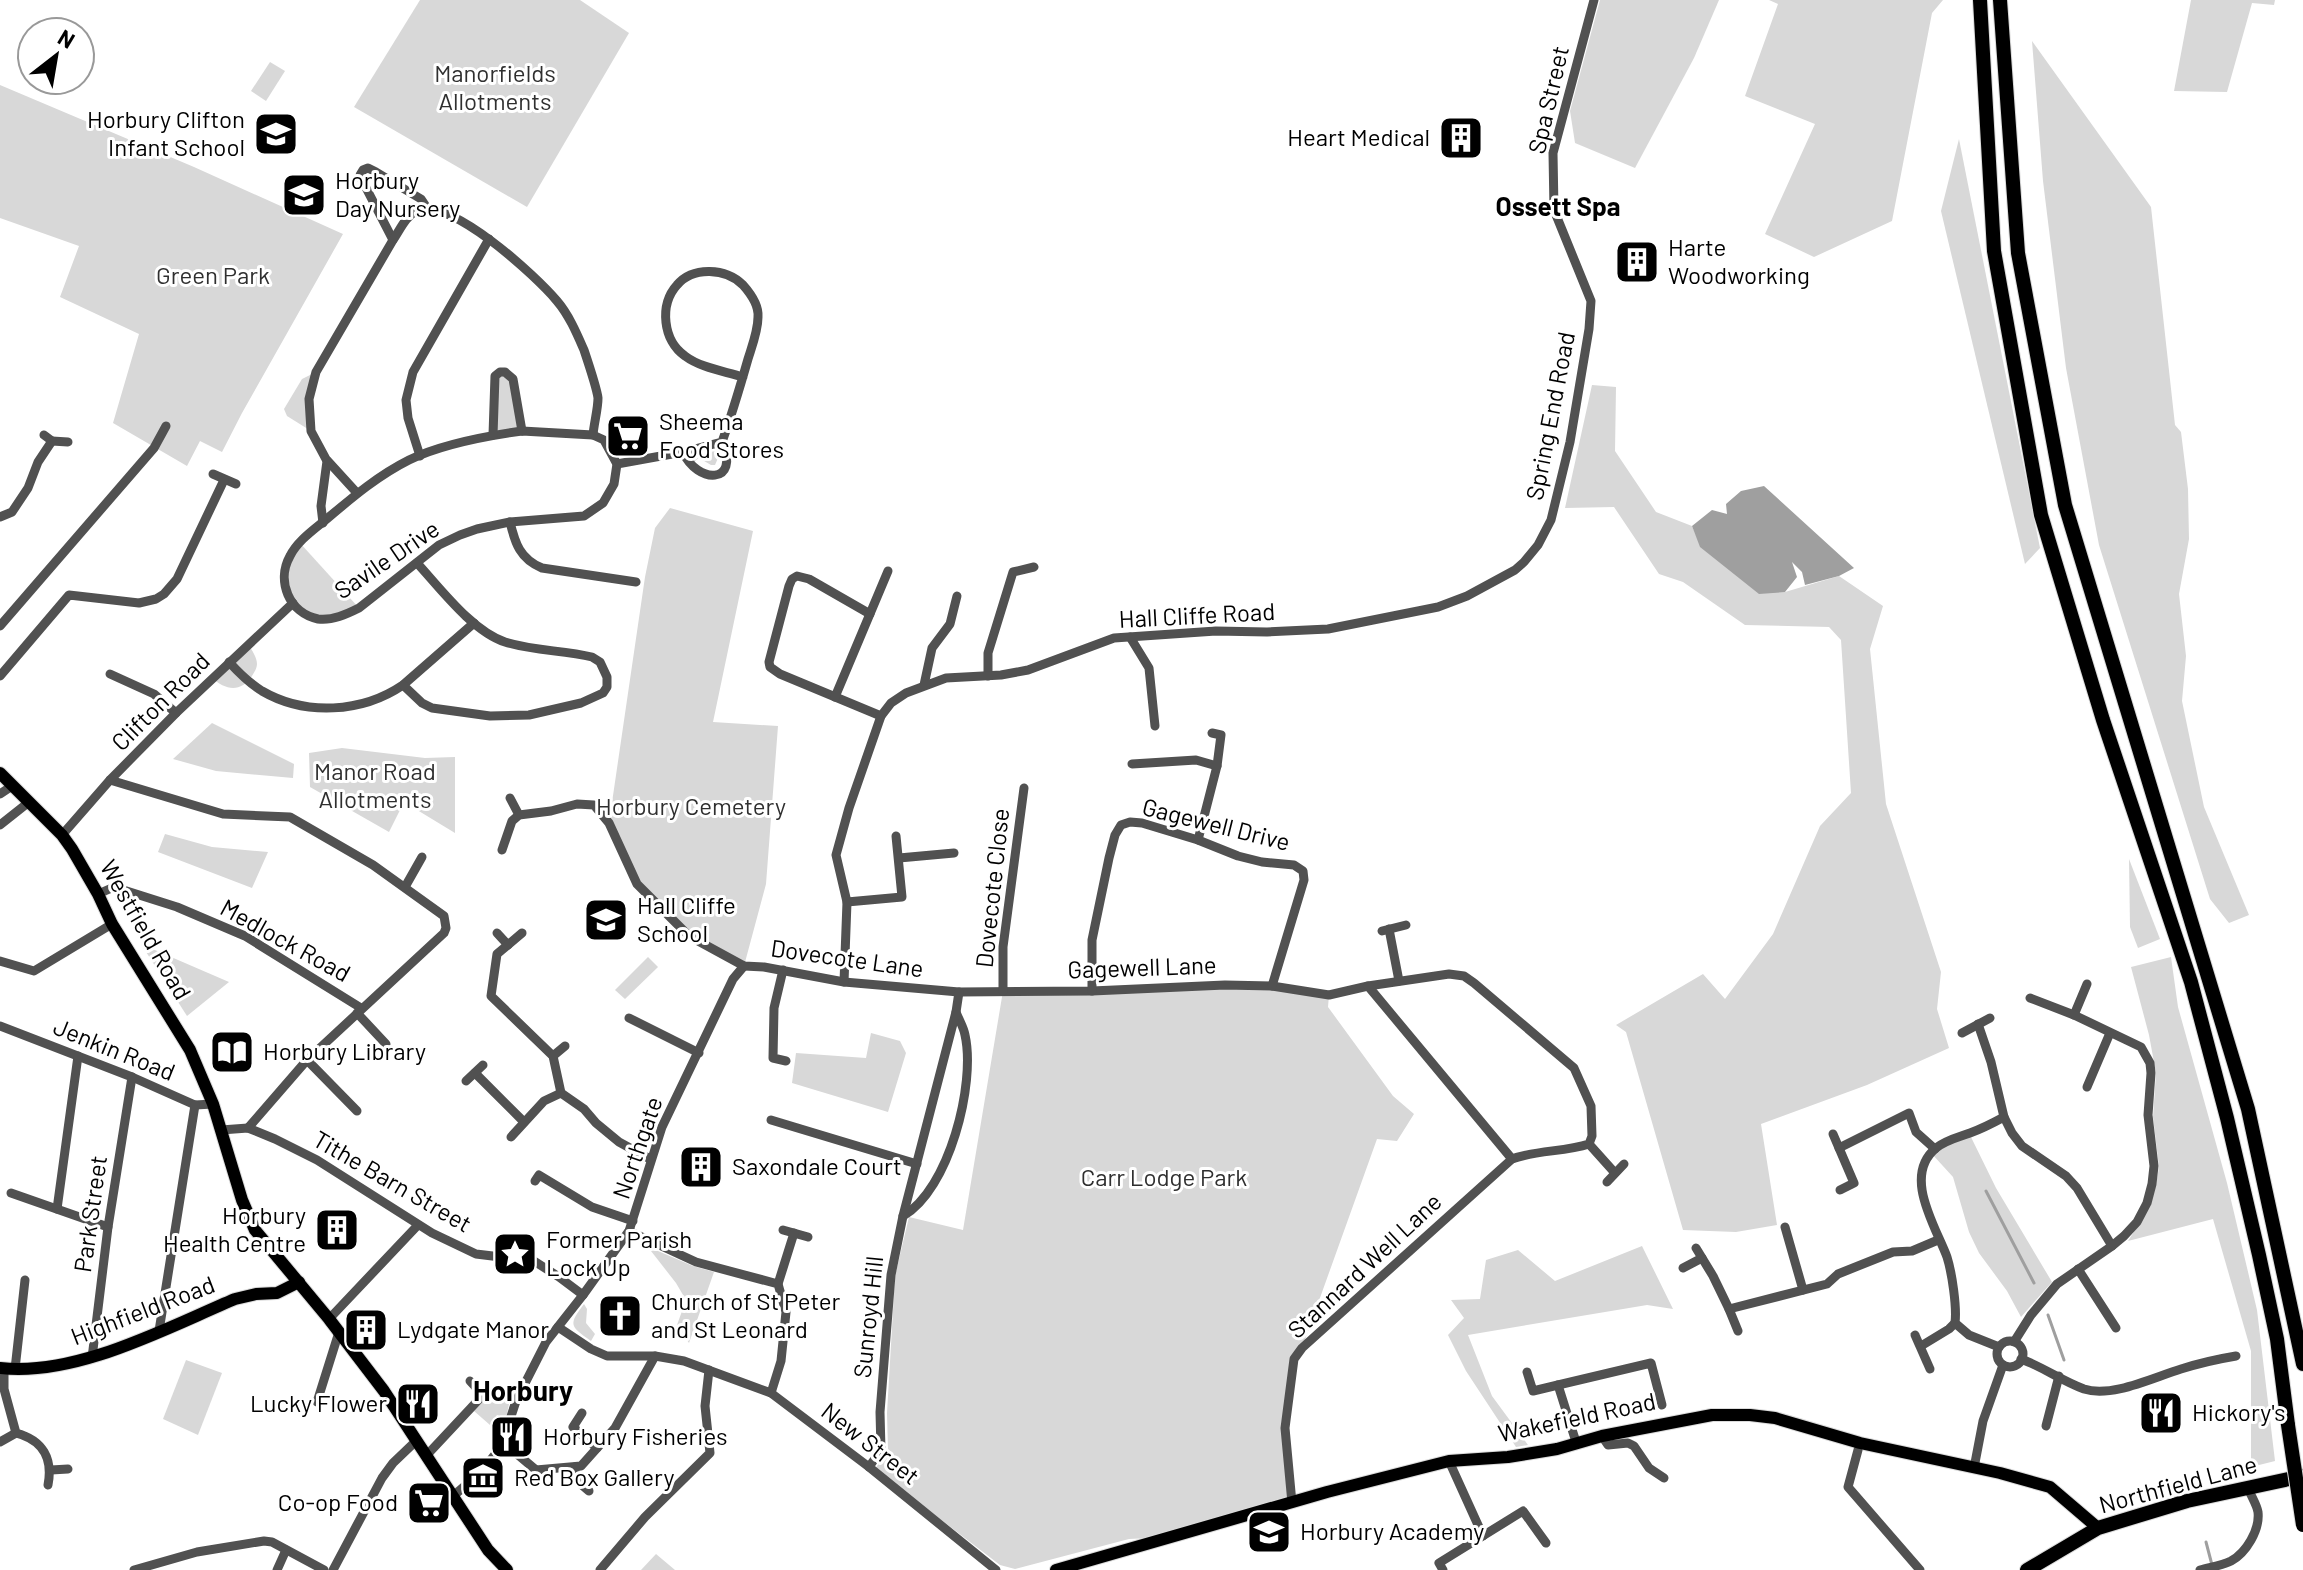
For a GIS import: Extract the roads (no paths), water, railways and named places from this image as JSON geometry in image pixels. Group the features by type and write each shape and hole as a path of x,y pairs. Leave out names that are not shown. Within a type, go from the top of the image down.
{"highway":[{"path":"1980,0 1994,251 2041,515 2103,720 2191,982 2227,1118 2277,1339 2303,1525"},
{"path":"2000,0 2018,253 2065,505 2248,1109 2303,1364"},
{"name":"Northfield Lane","path":"2027,1570 2098,1528 2187,1501 2303,1476"}],"main road":[{"name":"Westfield Road","path":"0,773 62,835 81,863 112,924 190,1050 213,1104 242,1200 255,1230 384,1391 488,1550 507,1570"},
{"name":"Highfield Road","path":"6,1369 52,1366 92,1358 235,1299 277,1293 299,1282"},
{"name":"Wakefield Road","path":"1056,1570 1449,1461 1508,1457 1557,1449 1602,1436 1712,1415 1775,1418 1860,1443 2050,1487 2098,1528"}],"street":[{"name":"Spa Street","path":"1554,210 1553,153 1594,0"},
{"path":"393,240 362,180 360,175 363,170 368,168 376,172 421,199 427,208"},
{"path":"357,493 327,461 311,431 309,399 316,372 393,240 406,219 416,211 427,208 437,209 489,239 523,265 560,304 585,354 598,397 593,435"},
{"name":"Spring End Road","path":"1328,629 1438,607 1467,596 1515,570 1532,554 1543,536 1551,520 1570,442 1591,301 1554,210"},
{"path":"420,456 408,418 406,400 413,372 489,239"},
{"path":"683,452 695,470 716,476 723,473 728,465 722,442 743,377 759,316 756,303 736,278 721,272 706,271 689,276 677,284 665,315 672,344 698,363 743,377"},
{"path":"493,435 495,376 500,372 513,379 522,431"},
{"path":"0,626 154,448 166,426"},
{"path":"293,603 283,580 291,553 357,493 420,456 493,435 522,431 593,435 604,440 617,464 722,442"},
{"path":"0,517 12,512 28,488 48,438 68,442"},
{"path":"323,523 321,506 327,461"},
{"name":"Savile Drive","path":"293,603 318,619 332,619 359,608 439,545 460,535 510,522 584,516 595,510 610,494 617,464"},
{"path":"213,474 236,484"},
{"path":"0,676 69,595 139,603 164,594 177,579 224,480"},
{"path":"510,522 518,550 532,564 636,582"},
{"path":"403,685 432,708 490,716 529,715 581,703 603,693 607,687 607,677 600,662 592,657 502,641 474,623 417,563"},
{"path":"988,676 988,653 1013,572 1034,567"},
{"path":"835,697 889,569"},
{"path":"844,982 847,902 836,855 881,716 780,674 770,667 770,653 789,586 797,576 870,614"},
{"path":"617,593 618,579"},
{"path":"924,685 932,648 950,624 957,596"},
{"name":"Clifton Road","path":"62,835 110,780 176,713 293,603"},
{"path":"229,662 248,682 264,692 299,705 338,709 390,694 474,623"},
{"name":"Hall Cliffe Road","path":"881,716 891,703 924,685 946,678 1028,670 1114,638 1216,631 1328,629"},
{"path":"1130,637 1149,668 1155,726"},
{"path":"110,674 154,694 176,713"},
{"path":"1198,840 1217,766 1221,735 1212,733"},
{"path":"1132,764 1196,760 1217,766"},
{"path":"110,780 223,814 290,817 373,865 444,916 444,933 307,1060 248,1128"},
{"path":"0,794 12,786"},
{"name":"Dovecote Close","path":"1003,991 1003,947 1024,788"},
{"path":"502,850 512,821 519,815 510,798"},
{"path":"0,825 29,802"},
{"name":"Dovecote Lane","path":"519,815 577,804 594,805 609,823 637,884 689,936 744,966 844,982 959,992"},
{"name":"Gagewell Drive","path":"1092,991 1092,940 1109,858 1115,835 1121,825 1130,822 1198,840 1238,856 1294,865 1303,871 1304,880 1272,986"},
{"path":"847,902 902,897 896,836"},
{"path":"899,858 954,853"},
{"path":"405,887 422,857"},
{"name":"Medlock Road","path":"98,894 114,887 177,907 245,936 359,1010 386,1044"},
{"path":"0,961 34,971 112,924"},
{"path":"1399,981 1386,930 1406,925"},
{"path":"497,933 508,945"},
{"path":"522,933 497,954 491,996 553,1056 561,1093 584,1109 619,1142 650,1159"},
{"name":"Northgate","path":"501,1447 516,1401 546,1342 631,1226 662,1127 733,979 744,966"},
{"path":"783,970 774,1008 773,1058 786,1061"},
{"path":"1368,986 1449,974 1464,976 1574,1068 1591,1106 1592,1136 1589,1144"},
{"path":"2074,1015 2087,984"},
{"name":"Gagewell Lane","path":"959,992 1092,991 1225,985 1272,986 1325,994 1368,986"},
{"path":"1368,986 1512,1159 1589,1144"},
{"name":"Sunroyd Hill","path":"869,1467 881,1450 880,1412 891,1275 959,992"},
{"path":"2014,1342 2044,1297 2057,1284 2112,1246 2137,1222 2147,1203 2154,1166 2148,1128 2150,1063 2141,1047 2030,998"},
{"name":"Sunroyd Hill","path":"903,1216 914,1210 930,1190 944,1164 962,1112 967,1062 965,1035 956,1012"},
{"path":"629,1018 699,1053"},
{"path":"1962,1033 1990,1018"},
{"path":"1978,1024 2004,1117 2012,1133 2022,1146 2066,1176 2077,1188 2112,1246"},
{"name":"Jenkin Road","path":"0,1026 195,1105 213,1104"},
{"path":"2087,1087 2110,1033"},
{"path":"553,1056 565,1046"},
{"path":"57,1209 78,1056"},
{"path":"307,1060 357,1111"},
{"path":"466,1081 483,1065"},
{"path":"475,1073 524,1122"},
{"name":"Park Street","path":"92,1358 108,1227 132,1077"},
{"path":"511,1137 544,1101 561,1093"},
{"path":"159,1331 195,1105"},
{"path":"1839,1148 1909,1113 1916,1132 1935,1149"},
{"path":"1921,1346 1955,1323 1957,1310 1946,1254 1923,1201 1923,1169 1935,1149 2004,1117"},
{"path":"771,1120 917,1164"},
{"name":"Tithe Barn Street","path":"221,1130 248,1128 317,1160 418,1225 476,1254 534,1261 583,1295"},
{"path":"1833,1134 1854,1183 1840,1190"},
{"path":"1589,1144 1615,1173"},
{"name":"Stannard Well Lane","path":"1292,1503 1285,1428 1294,1359 1363,1291 1512,1159"},
{"path":"1607,1182 1624,1164"},
{"path":"535,1181 539,1175 696,1262 778,1284"},
{"path":"11,1193 108,1227"},
{"path":"329,1319 418,1225"},
{"path":"1785,1227 1803,1290"},
{"path":"783,1230 808,1237"},
{"path":"771,1393 781,1361 786,1312 778,1284 794,1233"},
{"path":"1729,1309 1827,1284 1838,1274 1893,1252 1912,1251 1938,1240"},
{"path":"1696,1248 1738,1331"},
{"path":"1683,1268 1702,1258"},
{"path":"1866,1263 1871,1273"},
{"path":"2078,1269 2116,1328"},
{"path":"16,1433 4,1389 25,1280"},
{"path":"22,1307 34,1307"},
{"path":"1955,1323 1969,1335 1999,1347"},
{"name":"New Street","path":"558,1327 607,1356 655,1356 684,1361 771,1393 869,1467 996,1570"},
{"path":"317,1402 339,1332"},
{"path":"1915,1335 1930,1369"},
{"path":"2006,1342 2014,1342 2022,1351 2021,1359 2012,1367 2003,1365 1997,1355 1999,1347 2006,1342"},
{"path":"452,1497 480,1473 501,1447 517,1454 536,1470 581,1466 615,1428 655,1356"},
{"path":"2021,1359 2085,1389 2107,1390 2236,1356"},
{"path":"1527,1372 1533,1391 1651,1363 1662,1405"},
{"path":"1974,1468 1983,1421 2003,1365"},
{"path":"600,1570 645,1517 710,1453 705,1406 709,1370"},
{"path":"2046,1426 2059,1376"},
{"path":"426,1456 483,1395 470,1381"},
{"path":"1558,1385 1576,1442"},
{"path":"582,1413 573,1427 597,1448"},
{"path":"0,1442 16,1433 41,1446 51,1470 48,1485"},
{"path":"1602,1436 1608,1445 1628,1443 1634,1446 1649,1468 1664,1478"},
{"path":"333,1570 382,1478 416,1441"},
{"path":"1858,1450 1848,1487 1920,1570"},
{"path":"1449,1461 1483,1536"},
{"path":"575,1467 575,1479 589,1491"},
{"path":"51,1470 68,1469"},
{"path":"2203,1569 2220,1566 2243,1552 2257,1526 2258,1511 2248,1488"},
{"path":"1443,1570 1439,1563 1523,1511 1540,1539"},
{"path":"134,1570 197,1552 264,1541 272,1542 324,1570"},
{"path":"277,1570 286,1550"}],"waterway":[{"path":"1986,1191 2034,1283"},
{"path":"2048,1315 2064,1360"},
{"path":"2206,1542 2212,1565"}],"place":[{"name":"Horbury Clifton Infant School","path":"276,134"},
{"name":"Heart Medical","path":"1461,138"},
{"name":"Horbury Day Nursery","path":"304,195"},
{"name":"Harte Woodworking","path":"1637,262"},
{"name":"Sheema Food Stores","path":"628,436"},
{"name":"Hall Cliffe School","path":"606,920"},
{"name":"Horbury Library","path":"232,1052"},
{"name":"Saxondale Court","path":"701,1167"},
{"name":"Horbury Health Centre","path":"337,1230"},
{"name":"Former Parish Lock Up","path":"515,1254"},
{"name":"Church of St Peter and St Leonard","path":"620,1316"},
{"name":"Lydgate Manor","path":"366,1330"},
{"name":"Lucky Flower","path":"418,1404"},
{"name":"Hickory's","path":"2161,1413"},
{"name":"Horbury Fisheries","path":"512,1437"},
{"name":"Red Box Gallery","path":"483,1478"},
{"name":"Co-op Food","path":"429,1503"},
{"name":"Horbury Academy","path":"1269,1532"}],"district":[{"name":"Ossett Spa","path":"1558,207"},
{"name":"Horbury","path":"523,1391"}],"park label":[{"name":"Manorfields Allotments","path":"495,88"},
{"name":"Green Park","path":"213,276"},
{"name":"Manor Road Allotments","path":"375,786"},
{"name":"Horbury Cemetery","path":"691,807"},
{"name":"Carr Lodge Park","path":"1164,1178"}]}
